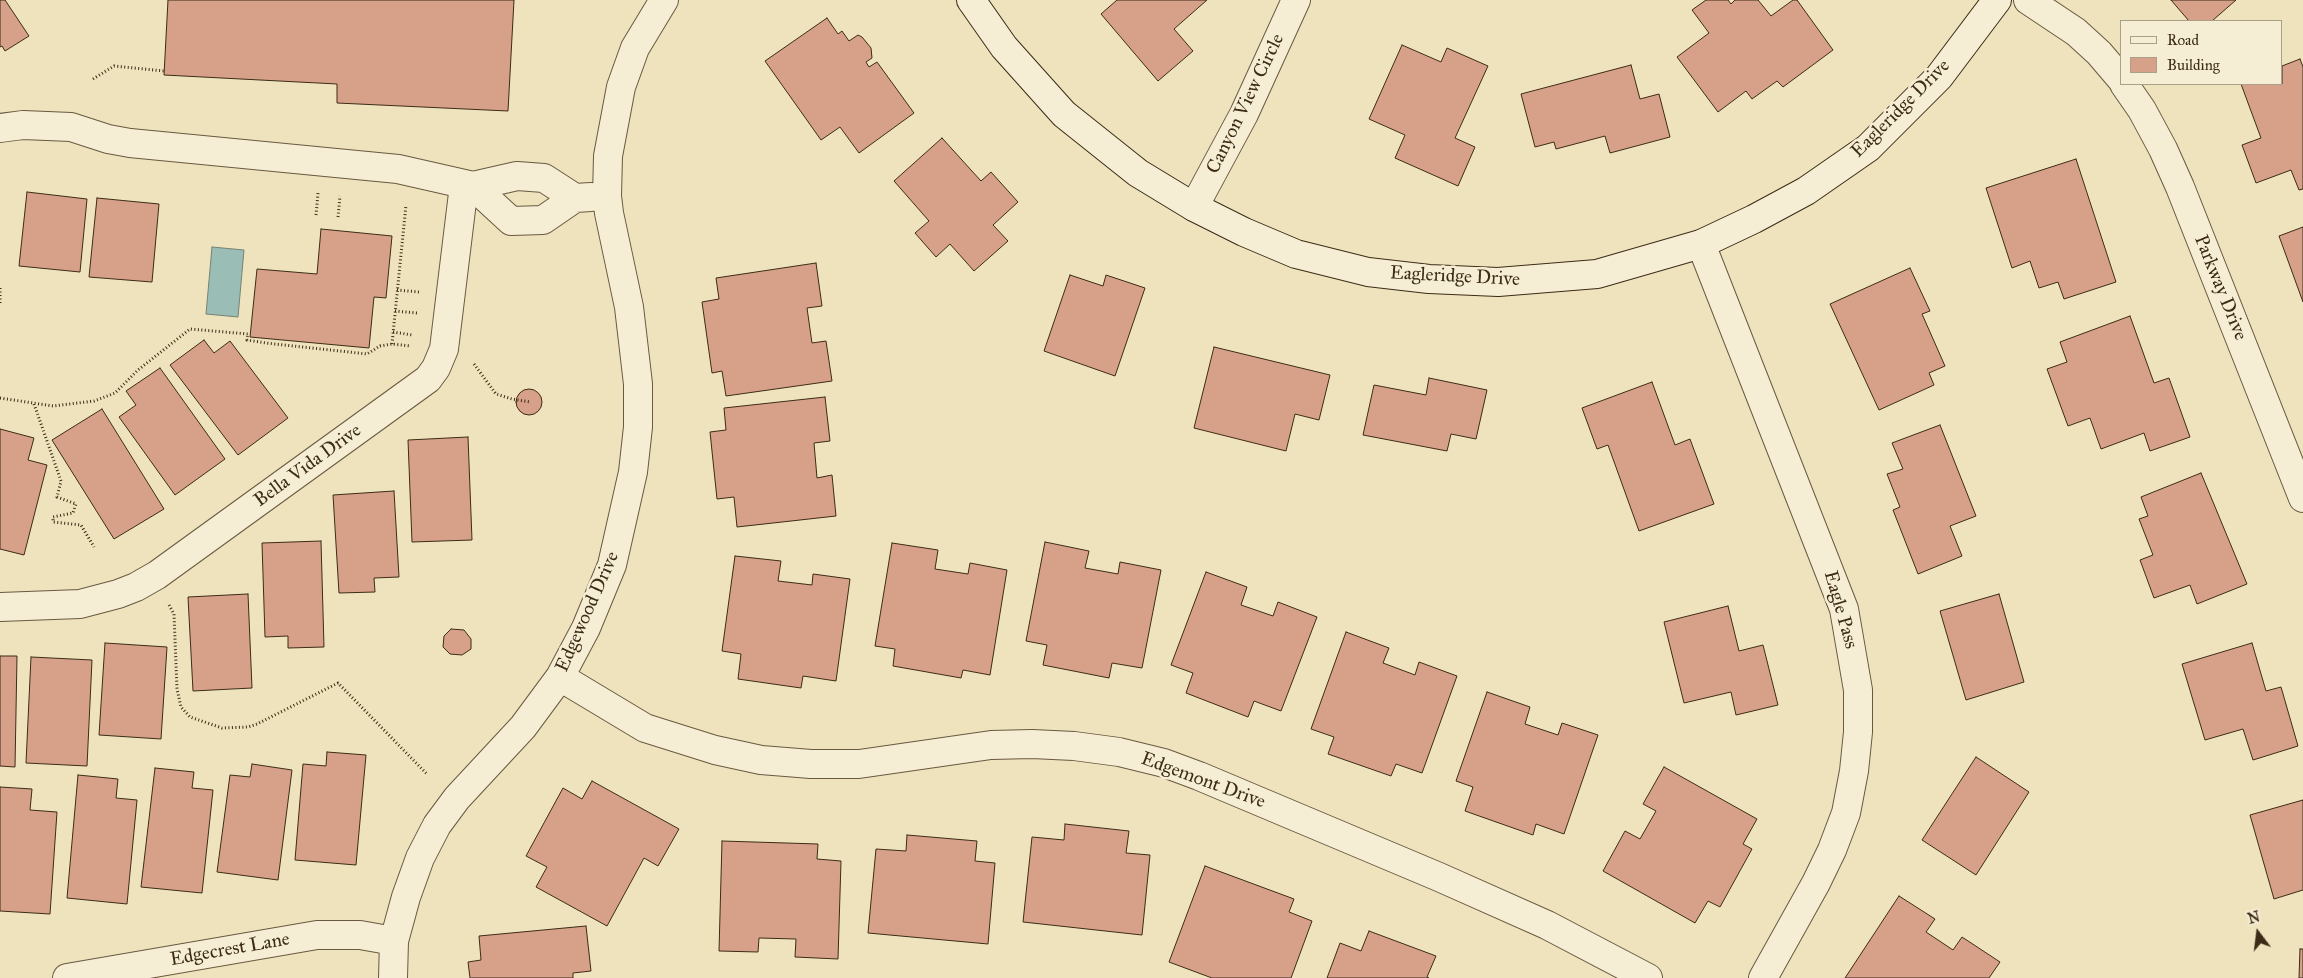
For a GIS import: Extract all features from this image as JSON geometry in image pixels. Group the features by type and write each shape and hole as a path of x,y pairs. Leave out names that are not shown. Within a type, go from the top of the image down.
{"street":[{"name":"Edgewood Drive","path":"393,978 394,941 406,897 420,858 437,825 457,798 523,727 560,677 586,628 612,565 632,481 637,436 638,384 629,307 613,237 607,196 608,156 621,86 635,48 664,0"},
{"name":"Eagleridge Drive","path":"971,0 1004,47 1064,114 1138,173 1194,207 1244,232 1296,254 1368,272 1429,279 1498,282 1597,274 1701,244 1754,219 1806,191 1868,148 1939,78 1996,0"},
{"name":"Canyon View Circle","path":"1194,207 1240,122 1296,0"},
{"path":"2028,0 2076,32 2099,53 2120,78"},
{"name":"Parkway Drive","path":"2125,85 2142,110 2159,141 2180,187 2303,498"},
{"path":"0,128 23,125 71,127 108,139 138,144 398,169 468,186 517,176 544,178 575,198"},
{"path":"468,186 511,221 543,220 575,198 607,196"},
{"name":"Bella Vida Drive","path":"0,607 80,604 136,587 157,575 428,378 436,368 444,350 468,186"},
{"name":"Eagle Pass","path":"1701,244 1838,594 1852,649 1858,690 1858,732 1854,771 1846,813 1832,850 1816,884 1763,978"},
{"name":"Edgemont Drive","path":"560,677 591,698 645,728 715,750 761,760 810,764 859,764 991,746 1032,744 1074,746 1119,752 1164,764 1199,776 1439,877 1547,925 1648,978"},
{"name":"Edgecrest Lane","path":"67,978 317,935 360,936 394,941"}],"path":[{"path":"93,79 114,66 164,70"},
{"path":"392,344 406,199"},
{"path":"0,288 0,304"},
{"path":"0,398 53,406 94,401 115,393 138,370 190,329 248,334 247,340 266,344 367,354 380,346 392,344 414,346"},
{"path":"472,360 496,394 530,402"},
{"path":"34,404 61,481 57,497 76,504 73,513 53,517 53,522 80,525 94,547"},
{"path":"165,597 174,614 177,689 181,707 190,717 222,728 257,724 338,683 427,774"}],"water":[{"path":"212,247 244,250 238,317 206,314"}],"building":[{"path":"0,0 5,0 29,36 5,51 2,46 0,47"},
{"path":"168,0 514,0 508,111 337,103 337,84 164,75"},
{"path":"1117,0 1207,0 1174,29 1193,51 1158,81 1101,14"},
{"path":"1706,0 1728,0 1731,4 1735,0 1758,0 1771,16 1793,0 1797,0 1833,50 1783,87 1777,81 1752,99 1746,91 1718,112 1677,57 1709,33 1692,10"},
{"path":"2171,0 2236,0 2213,20 2188,20"},
{"path":"827,18 838,34 842,31 849,41 858,35 862,37 871,48 872,58 866,62 869,67 877,62 914,113 859,153 840,127 821,140 765,61"},
{"path":"1402,45 1441,62 1447,48 1488,66 1455,138 1475,147 1458,186 1395,158 1405,135 1369,119"},
{"path":"2300,59 2303,67 2303,189 2299,190 2291,170 2256,183 2242,145 2261,138 2241,85 2283,85 2283,66"},
{"path":"1631,65 1640,99 1659,94 1670,137 1610,153 1605,136 1556,149 1554,142 1535,147 1521,94"},
{"path":"942,138 981,181 991,172 1018,202 993,225 1008,241 974,271 950,244 936,257 915,233 929,221 894,181"},
{"path":"2076,159 2116,282 2064,299 2058,282 2039,288 2030,261 2012,268 1986,188"},
{"path":"27,192 87,199 80,272 19,266"},
{"path":"97,198 159,204 152,282 89,277"},
{"path":"2303,227 2303,302 2279,236"},
{"path":"321,229 392,236 386,298 374,297 369,348 250,337 257,269 317,274"},
{"path":"816,263 822,306 807,308 812,343 826,341 832,381 726,396 722,371 712,373 702,302 719,299 716,278"},
{"path":"1910,268 1930,311 1922,314 1945,366 1929,373 1934,385 1879,410 1830,304"},
{"path":"1070,275 1103,286 1106,275 1145,288 1115,376 1044,351"},
{"path":"2130,316 2154,383 2169,378 2190,437 2150,451 2144,433 2101,449 2090,418 2068,426 2047,369 2067,362 2060,342"},
{"path":"204,340 214,353 230,341 288,418 238,455 170,365"},
{"path":"1214,347 1330,375 1319,420 1295,414 1286,451 1194,428"},
{"path":"160,368 225,459 175,495 119,417 136,405 126,391"},
{"path":"1429,378 1487,390 1476,439 1451,434 1447,451 1363,435 1374,385 1426,395"},
{"path":"1652,382 1675,445 1690,439 1714,504 1639,531 1608,445 1597,449 1582,408"},
{"path":"529,389 538,393 542,402 538,411 529,415 520,411 516,402 520,393"},
{"path":"825,397 830,441 814,443 817,478 832,475 836,516 737,527 734,497 717,499 710,432 726,430 724,408"},
{"path":"102,409 164,509 114,539 52,440"},
{"path":"1940,425 1976,516 1950,526 1962,556 1918,574 1893,510 1900,507 1887,474 1903,469 1892,443"},
{"path":"0,429 34,438 28,460 47,465 24,555 0,549"},
{"path":"468,437 472,540 412,542 408,440"},
{"path":"2201,473 2247,584 2197,604 2190,585 2154,598 2140,560 2153,555 2139,519 2148,516 2141,497"},
{"path":"394,491 399,577 374,578 375,592 339,593 333,495"},
{"path":"321,541 324,647 288,648 288,636 265,637 262,543"},
{"path":"1045,542 1089,551 1085,568 1118,574 1120,562 1161,570 1142,668 1112,663 1109,678 1043,665 1047,645 1026,641"},
{"path":"892,543 938,550 935,569 968,574 970,563 1007,570 990,675 963,670 961,678 893,666 895,649 875,646"},
{"path":"735,556 781,561 778,581 812,585 813,574 850,579 836,681 803,676 801,688 738,679 741,654 722,651"},
{"path":"1206,572 1247,587 1241,605 1273,616 1278,602 1317,617 1281,711 1254,701 1248,717 1186,693 1193,673 1171,665"},
{"path":"248,594 252,688 193,691 188,597"},
{"path":"1999,594 2024,682 1966,700 1940,611"},
{"path":"1728,606 1739,651 1763,645 1778,705 1736,715 1731,692 1684,703 1664,622"},
{"path":"451,629 464,630 471,639 471,649 462,655 450,654 443,647 444,636"},
{"path":"1346,632 1389,648 1383,663 1415,675 1419,662 1457,676 1422,773 1396,764 1391,776 1328,754 1334,737 1311,729"},
{"path":"105,643 167,647 161,739 99,735"},
{"path":"2252,643 2266,691 2281,687 2298,746 2253,760 2243,729 2205,740 2182,664"},
{"path":"0,656 17,656 15,767 0,766"},
{"path":"31,657 92,660 87,766 26,763"},
{"path":"1487,692 1530,707 1525,724 1558,735 1562,723 1598,735 1564,834 1536,824 1533,835 1465,811 1473,787 1456,781"},
{"path":"327,752 366,755 356,865 295,860 303,764 326,766"},
{"path":"1976,757 2029,792 1976,875 1922,840"},
{"path":"252,764 292,770 278,880 217,872 230,775 250,777"},
{"path":"1664,767 1757,819 1743,844 1752,849 1720,907 1708,901 1695,923 1603,871 1625,831 1640,839 1656,811 1643,804"},
{"path":"155,768 194,772 192,788 213,790 202,893 141,887"},
{"path":"78,775 118,779 116,798 137,800 127,904 67,898"},
{"path":"592,781 679,829 658,866 644,858 607,926 536,887 547,867 526,856 563,788 582,799"},
{"path":"0,787 32,789 30,810 57,812 50,914 0,911"},
{"path":"2303,800 2303,890 2274,899 2250,815"},
{"path":"1065,824 1129,831 1126,853 1150,855 1142,935 1023,922 1032,837 1064,840"},
{"path":"907,835 977,841 975,861 995,863 988,944 868,933 876,849 906,851"},
{"path":"722,841 818,844 817,859 841,861 838,959 795,957 796,939 759,938 758,952 719,951"},
{"path":"1205,866 1294,899 1289,912 1312,921 1291,978 1212,978 1169,962"},
{"path":"1899,896 1935,919 1926,932 1953,950 1962,937 2000,962 1989,978 1845,978"},
{"path":"586,926 591,971 573,973 573,978 470,978 468,962 481,960 479,936"},
{"path":"1369,931 1436,956 1427,977 1429,978 1327,978 1340,943 1361,951"},
{"path":"2300,949 2303,949 2303,978 2299,978"}]}
